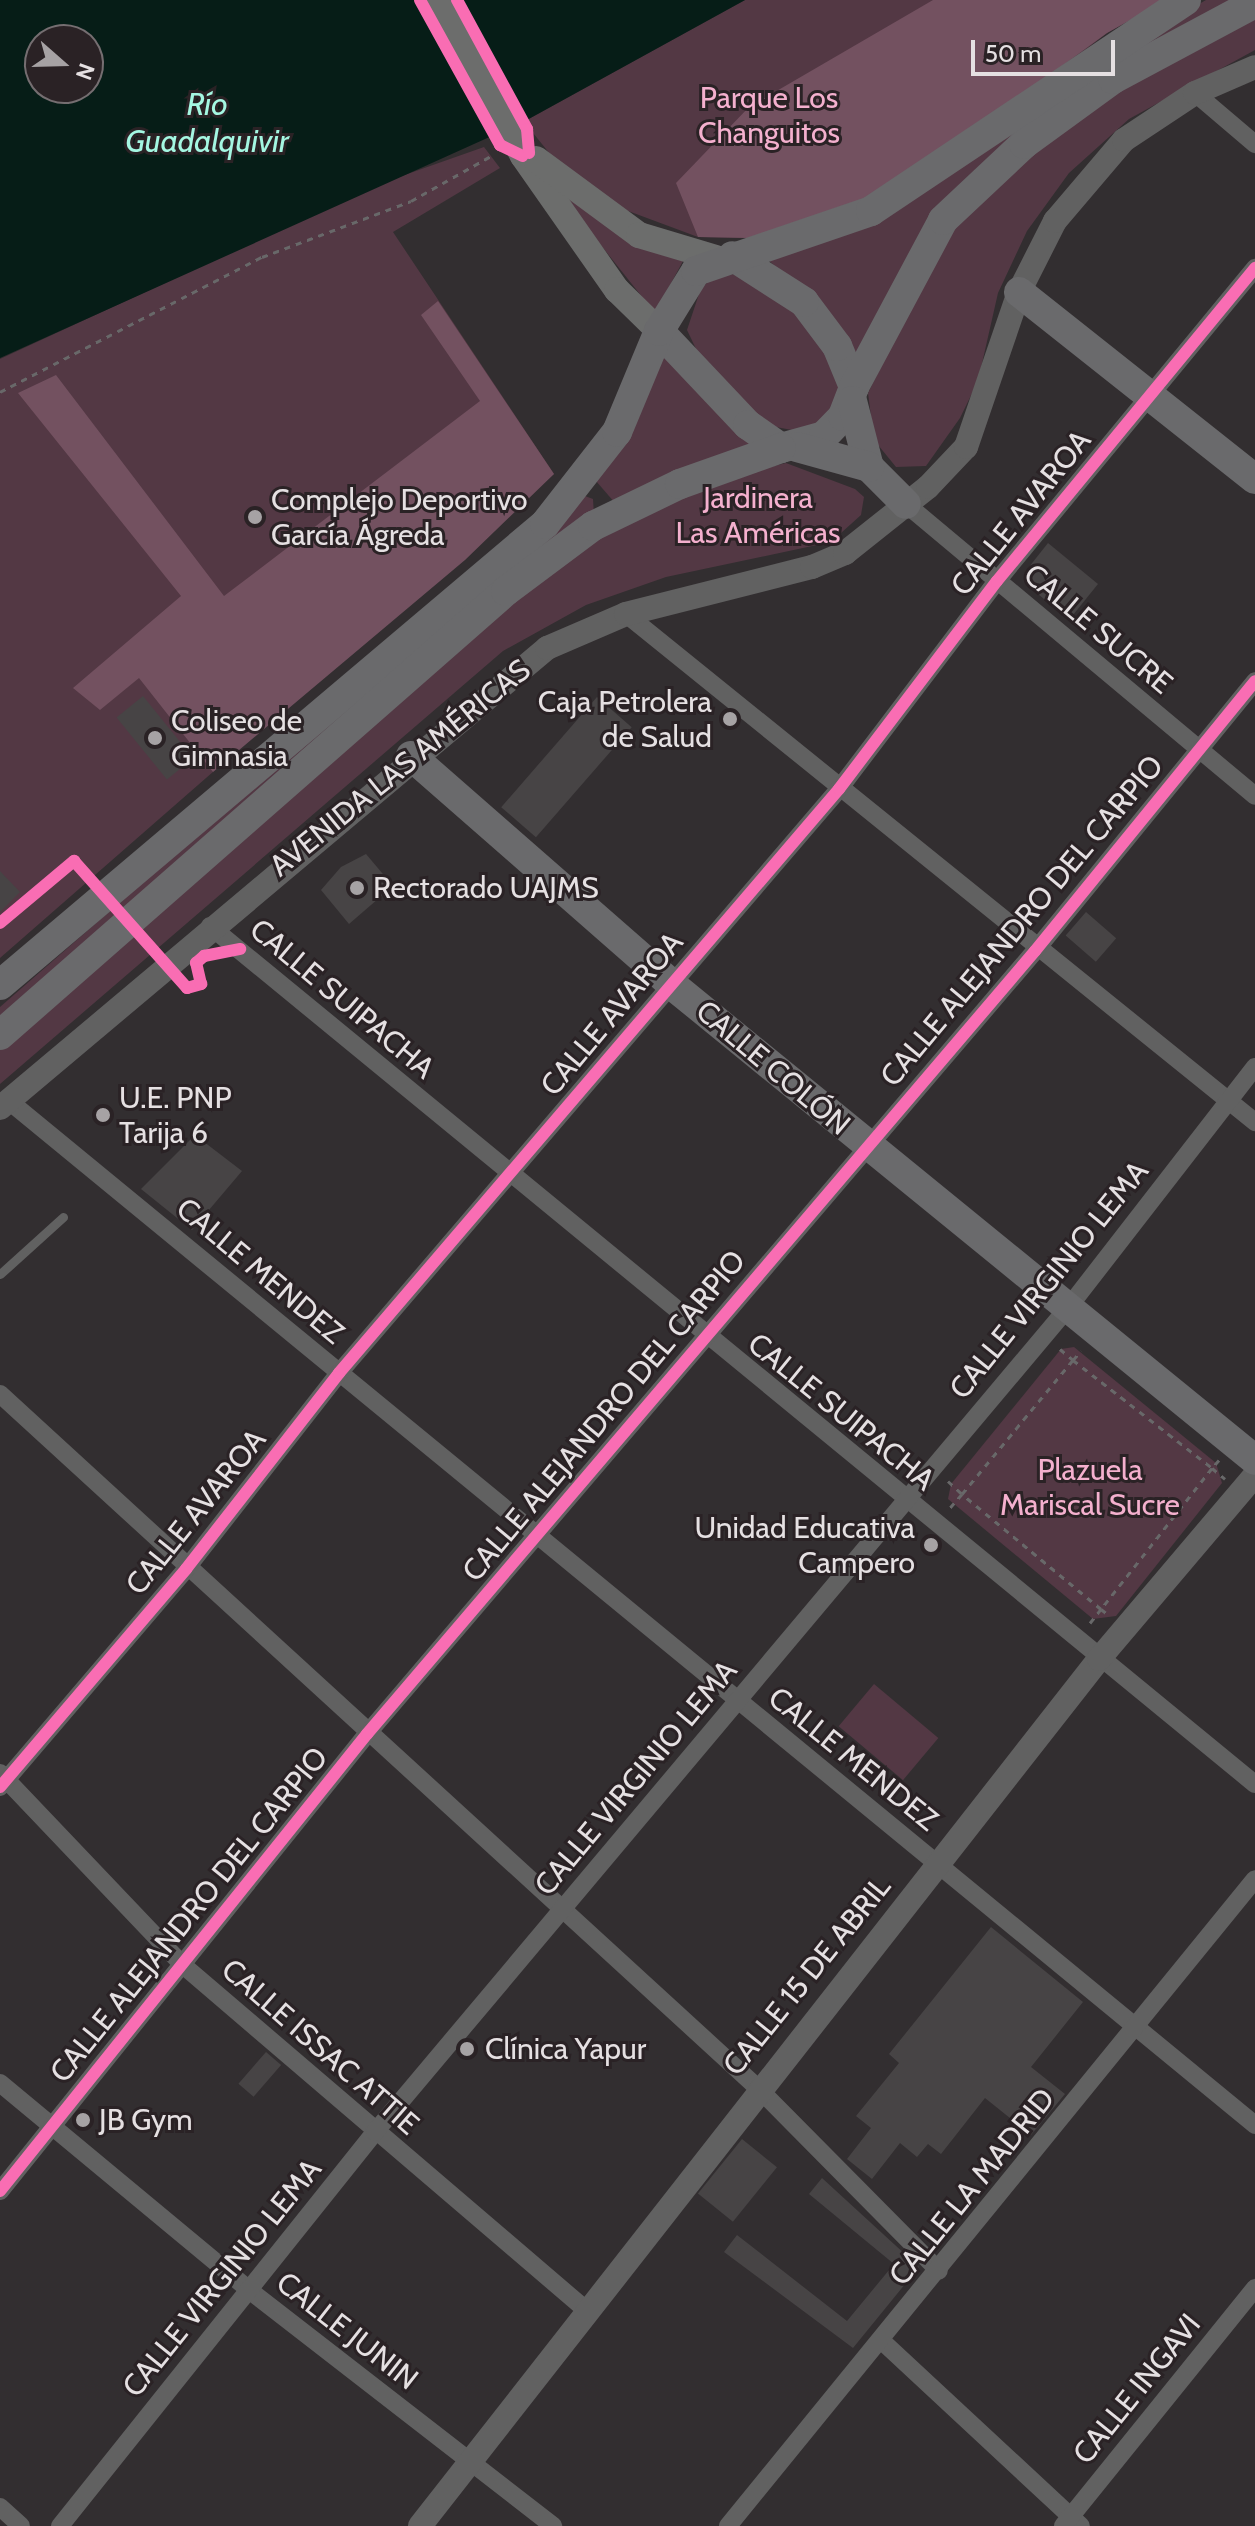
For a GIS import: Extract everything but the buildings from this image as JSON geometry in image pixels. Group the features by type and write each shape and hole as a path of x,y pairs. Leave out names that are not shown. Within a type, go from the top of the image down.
{"main road":[{"path":"439,0 512,146 617,290 736,414 789,448 869,467 906,504"},
{"path":"0,985 486,577 580,486 617,432 659,331 696,271 724,257 871,211 1104,48 1186,0"},
{"path":"853,394 943,220 1024,144 1113,79 1255,3"},
{"path":"512,146 628,228 724,257 804,302 837,346 853,394 869,467"},
{"path":"1019,292 1255,479"},
{"name":"AVENIDA LAS AMÉRICAS","path":"0,1035 506,591 605,520 824,436 853,394"},
{"path":"580,486 601,496 605,520"},
{"name":"CALLE COLÓN","path":"411,756 671,984 867,1145 1071,1304 1255,1460"}],"street":[{"name":"AVENIDA LAS AMÉRICAS","path":"4,1104 411,756 547,648 626,614 812,567 845,553 906,504 966,447 1019,292 1055,221 1094,171 1124,140 1195,93 1255,67"},
{"path":"1195,93 1255,144"},
{"name":"CALLE AVAROA","path":"2,1780 186,1569 339,1373 839,789 997,581 1255,268"},
{"name":"CALLE SUCRE","path":"906,504 1255,796"},
{"path":"626,614 1035,951 1255,1122"},
{"name":"CALLE ALEJANDRO DEL CARPIO","path":"0,2191 184,1966 367,1734 1035,951 1255,681"},
{"name":"CALLE SUIPACHA","path":"210,926 705,1339 1255,1784"},
{"name":"CALLE VIRGINIO LEMA","path":"60,2526 375,2132 1071,1304 1255,1067"},
{"name":"CALLE MENDEZ","path":"4,1104 339,1373 1255,2125"},
{"path":"0,1394 186,1569 564,1908 758,2088 939,2271"},
{"name":"CALLE 15 DE ABRIL","path":"420,2526 758,2088 1099,1659 1255,1475"},
{"name":"CALLE ISSAC ATTIE","path":"2,1780 184,1966 586,2310"},
{"name":"CALLE LA MADRID","path":"728,2526 883,2342 1255,1879"},
{"name":"CALLE JUNIN","path":"0,2083 249,2290 553,2526"},
{"name":"CALLE INGAVI","path":"1072,2523 1255,2288"},
{"path":"883,2342 1072,2523"},
{"path":"0,2507 21,2526"}],"lane":[{"path":"0,1274 63,1217"}],"path":[{"path":"0,392 262,257 411,201 491,156"},
{"path":"0,923 74,861 187,988 201,984 196,963"},
{"path":"932,1468 962,1494 1101,1609 1212,1468 1073,1360 962,1494 936,1524"}],"green space":[{"name":"Parque Los Changuitos","path":"745,0 1166,0 1107,33 963,144 748,238 698,237 612,205 563,170 525,121"},
{"path":"933,0 1166,0 1107,33 895,188 748,238 698,237 676,183 749,107"},
{"path":"1206,0 1238,0 1026,132 861,354 849,352 828,315 764,256"},
{"name":"Jardinera Las Américas","path":"1255,14 1255,50 1129,119 1069,173 1027,231 998,293 978,381 960,418 926,466 896,467 874,440 868,393 952,223 1058,129 1171,53"},
{"name":"Complejo Deportivo García Ágreda","path":"484,147 500,168 393,232 554,474 0,958 0,359 379,184"},
{"path":"556,189 640,248 683,261 655,313"},
{"path":"739,274 796,306 828,349 839,380 837,406 808,433 765,425 698,353 687,330 701,288 716,275"},
{"path":"438,301 554,474 465,560 213,772 139,678 100,710 73,688 181,596 18,393 56,375 224,596 480,401 421,315"},
{"name":"Jardinera Las Américas","path":"662,349 755,442 615,503 596,481"},
{"name":"Jardinera Las Américas","path":"786,463 855,489 864,497 861,515 831,542 666,577 586,605 503,651 0,1084 0,1046 498,609 633,515 723,479"},
{"name":"Jardinera Las Américas","path":"585,496 593,499 594,515 0,1020 0,1007"},
{"name":"Plazuela Mariscal Sucre","path":"1074,1347 1216,1463 1222,1483 1116,1616 1093,1619 948,1499 951,1484 1061,1349"},
{"path":"874,1684 938,1738 903,1780 839,1726"}],"water":[{"name":"Río Guadalquivir","path":"0,0 745,0 525,121 0,358"}],"pier":[{"path":"416,0 459,0 527,124 492,140"}],"cycle path":[{"path":"420,0 500,145 523,156"},
{"path":"457,0 527,129 529,153"},
{"path":"0,1787 186,1569 339,1373 839,789 997,581 1255,268"},
{"path":"0,2191 367,1734 1035,951 1255,681"},
{"path":"0,923 74,861 187,988 201,984 196,963 204,956 240,949"}],"place":[{"name":"Complejo Deportivo García Ágreda","path":"255,517"},
{"name":"Caja Petrolera de Salud","path":"730,719"},
{"name":"Coliseo de Gimnasia","path":"155,738"},
{"name":"Rectorado UAJMS","path":"357,888"},
{"name":"U.E. PNP Tarija 6","path":"103,1115"},
{"name":"Unidad Educativa Campero","path":"931,1545"},
{"name":"Clínica Yapur","path":"467,2049"},
{"name":"JB Gym","path":"83,2120"}]}
